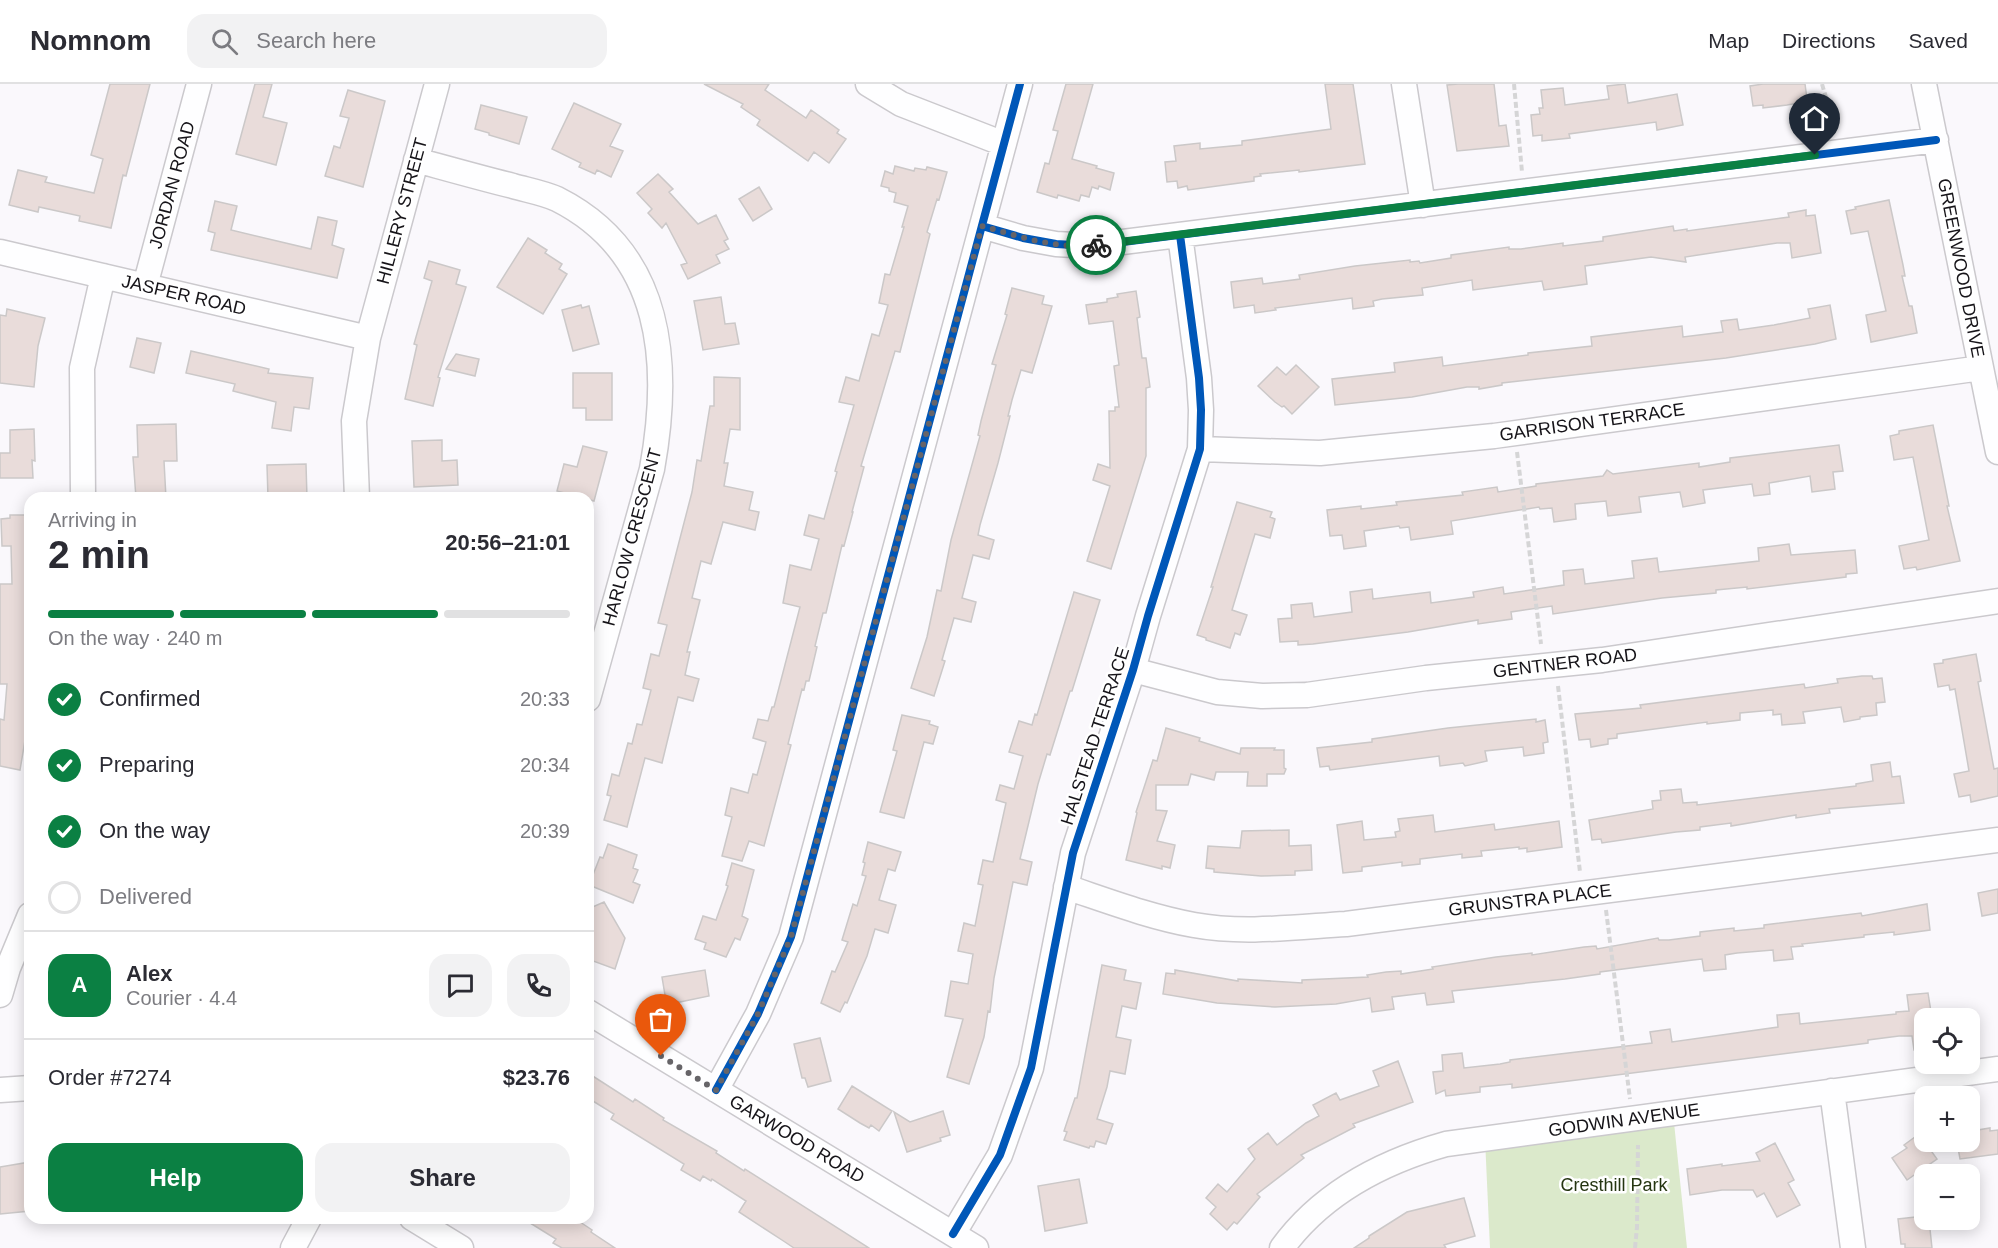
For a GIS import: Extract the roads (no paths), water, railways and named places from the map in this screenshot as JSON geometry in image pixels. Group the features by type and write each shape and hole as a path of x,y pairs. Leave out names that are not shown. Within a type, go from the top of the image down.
{"street":[{"name":"JORDAN ROAD","path":"145,286 199,84"},
{"name":"HILLERY STREET","path":"368,338 437,84"},
{"path":"868,84 901,104 1004,144"},
{"path":"716,1090 758,1014 791,937 1020,84"},
{"path":"1404,84 1423,205"},
{"name":"GREENWOOD DRIVE","path":"1924,84 1998,452"},
{"path":"982,226 1023,238 1056,244 1091,246 1936,140"},
{"name":"HARLOW CRESCENT","path":"416,160 555,198 582,214 606,234 627,258 642,286 653,316 661,391 659,430 652,469 594,677"},
{"name":"HALSTEAD TERRACE","path":"953,1234 1000,1155 1017,1110 1033,1056 1073,853 1133,670 1200,449 1202,410 1180,235"},
{"name":"JASPER ROAD","path":"0,252 368,338"},
{"path":"83,492 82,368 103,276"},
{"path":"357,492 354,421 368,338"},
{"name":"GARRISON TERRACE","path":"1200,449 1320,453 1514,433 1981,368"},
{"name":"GENTNER ROAD","path":"1133,670 1217,692 1262,696 1307,695 1426,678 1602,660 1998,601"},
{"name":"GRUNSTRA PLACE","path":"1066,887 1155,917 1196,926 1237,929 1346,924 1998,840"},
{"path":"0,995 24,929"},
{"name":"GARWOOD ROAD","path":"594,1016 976,1248"},
{"name":"GODWIN AVENUE","path":"1282,1248 1314,1212 1344,1188 1378,1168 1414,1153 1446,1144 1998,1069"},
{"path":"0,1090 24,1088"},
{"path":"1832,1091 1853,1248"},
{"path":"293,1248 306,1224"},
{"path":"422,1224 461,1248"}],"park label":[{"name":"Cresthill Park","path":"1614,1185"}]}
